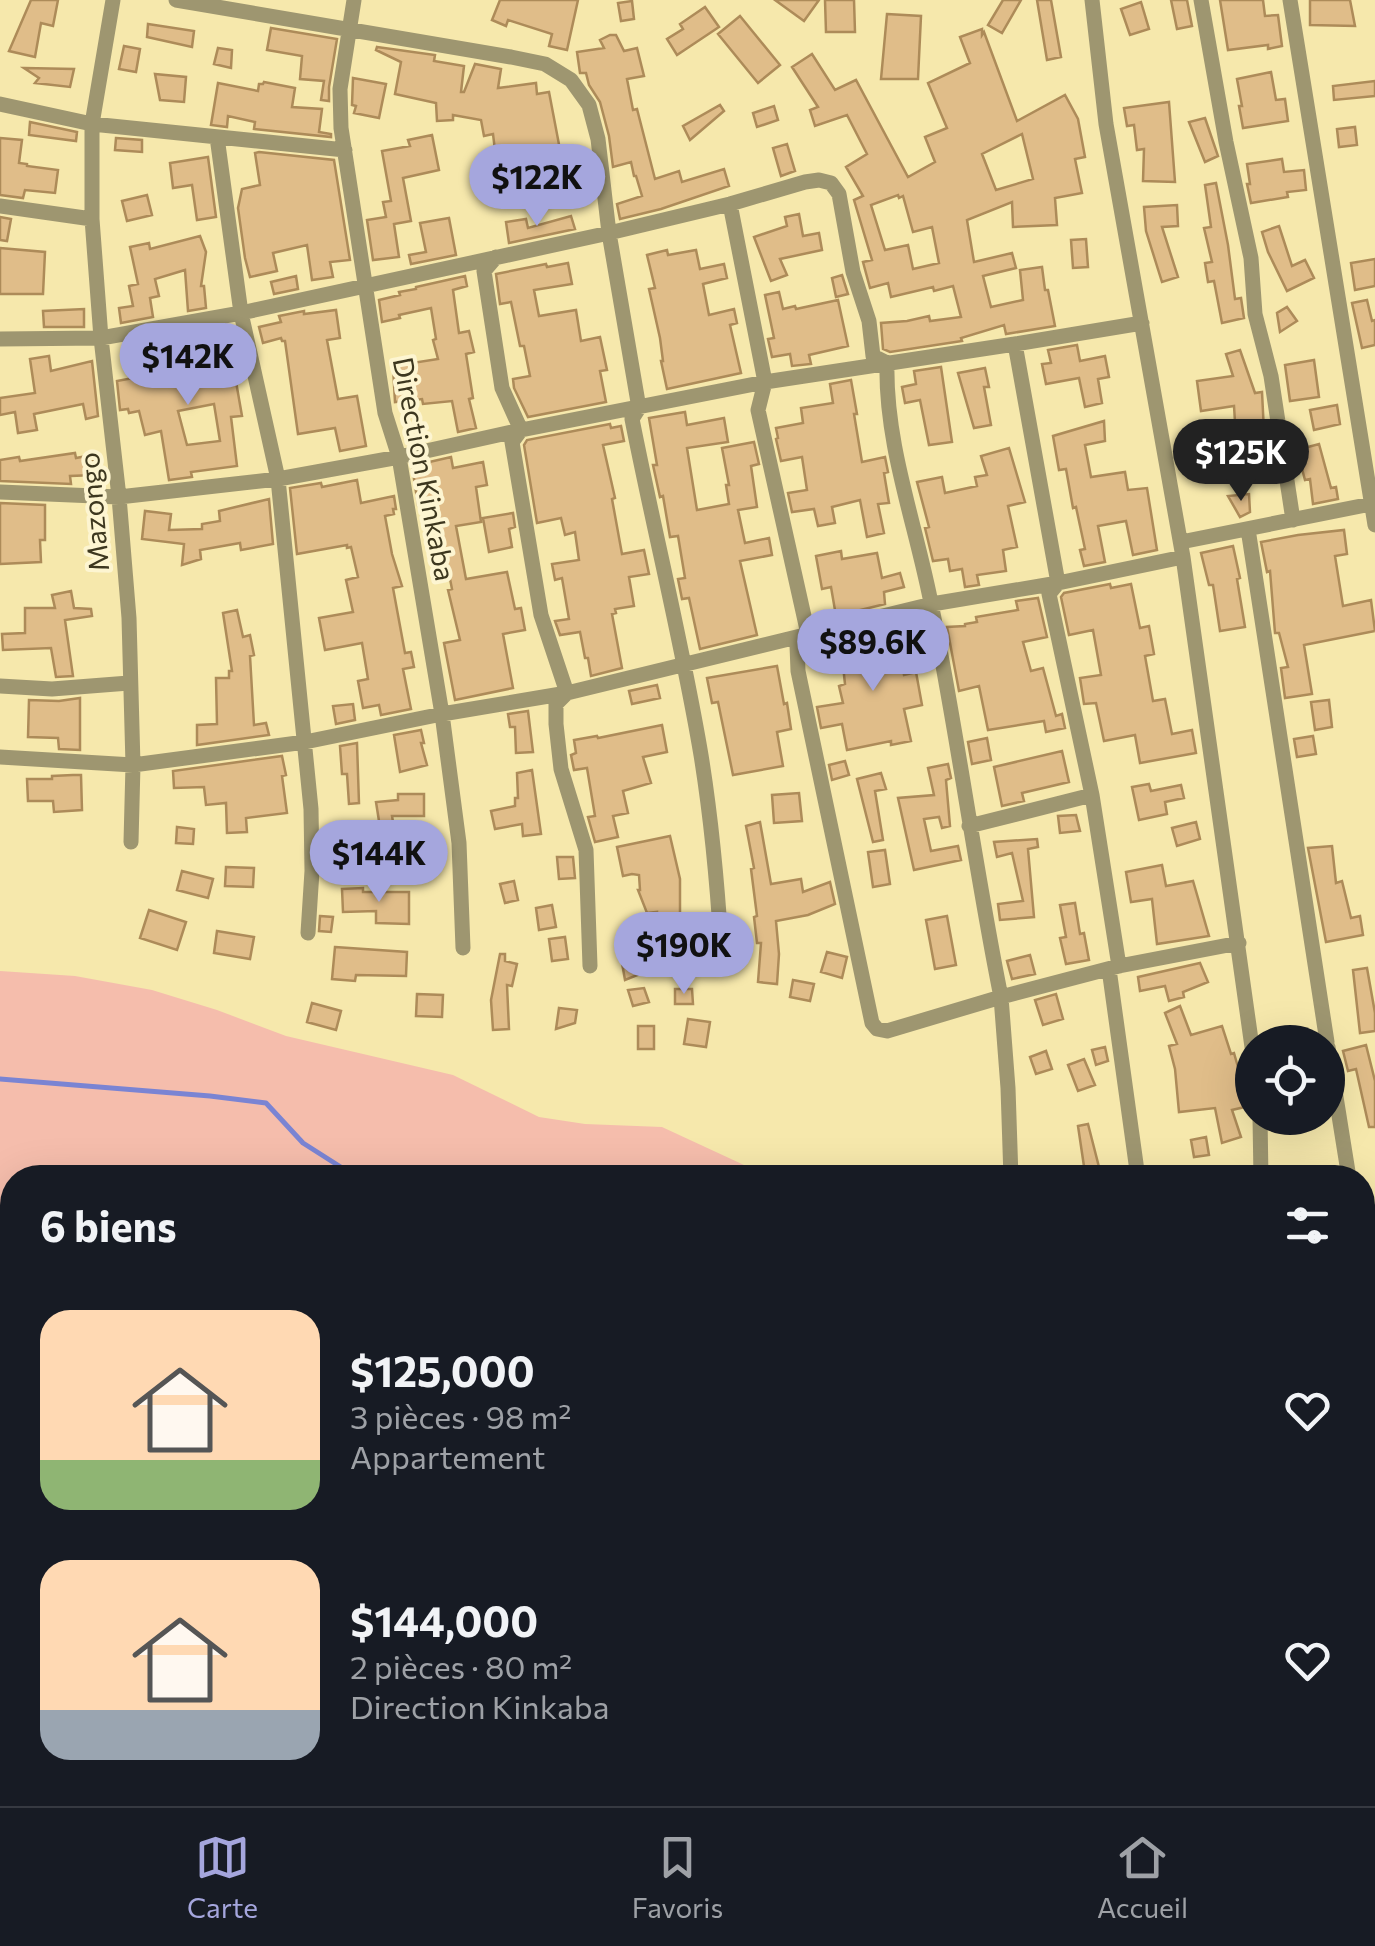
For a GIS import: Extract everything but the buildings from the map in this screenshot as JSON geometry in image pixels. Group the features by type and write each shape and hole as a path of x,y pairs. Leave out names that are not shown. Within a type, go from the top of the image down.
{"street":[{"name":"Mazongo","path":"114,0 92,124 92,219 129,618 133,765 130,842"},
{"path":"176,0 545,64 571,80 590,105 639,408 632,419 701,755 715,857 721,944"},
{"name":"Direction Kinkaba","path":"354,0 340,89 341,128 384,413 399,457 442,714 459,843 463,948"},
{"path":"1092,0 1106,124 1182,550 1249,1025"},
{"path":"1202,0 1251,258 1255,314 1271,376 1293,520"},
{"path":"1290,0 1375,525"},
{"path":"0,104 92,124 345,150"},
{"path":"217,137 242,313 278,479 311,809 308,933"},
{"path":"0,340 101,338 242,313 609,232 819,180 831,183 839,194 853,272 869,321 873,356 887,363"},
{"path":"730,204 764,382 758,410 808,634"},
{"path":"0,206 92,219"},
{"path":"496,257 484,271 502,388 521,430"},
{"path":"0,492 119,498 278,479 764,382 1142,322"},
{"path":"1015,344 1058,583 1049,594 1092,795 1137,1165"},
{"path":"887,363 886,399 908,511 932,604 1001,997 1011,1165"},
{"path":"1358,420 1375,420"},
{"path":"521,430 512,442 516,470 542,615 567,693"},
{"path":"0,758 133,765 306,742 567,693 932,604 1058,583 1248,529 1371,504"},
{"path":"1248,529 1324,1025"},
{"path":"808,634 797,645 798,671 872,1023 878,1029 887,1032 1114,968 1240,944"},
{"path":"0,686 52,689 130,684"},
{"path":"567,693 556,704 556,724 561,769 586,850 590,966"},
{"path":"968,826 1092,795"},
{"path":"1260,1135 1261,1165"},
{"path":"1342,1135 1347,1165"}],"shaded area":[{"path":"0,971 75,976 152,990 286,1036 453,1075 539,1117 585,1124 662,1127 744,1165 0,1165"}],"waterway":[{"path":"0,1079 266,1103 303,1143 338,1165"}]}
